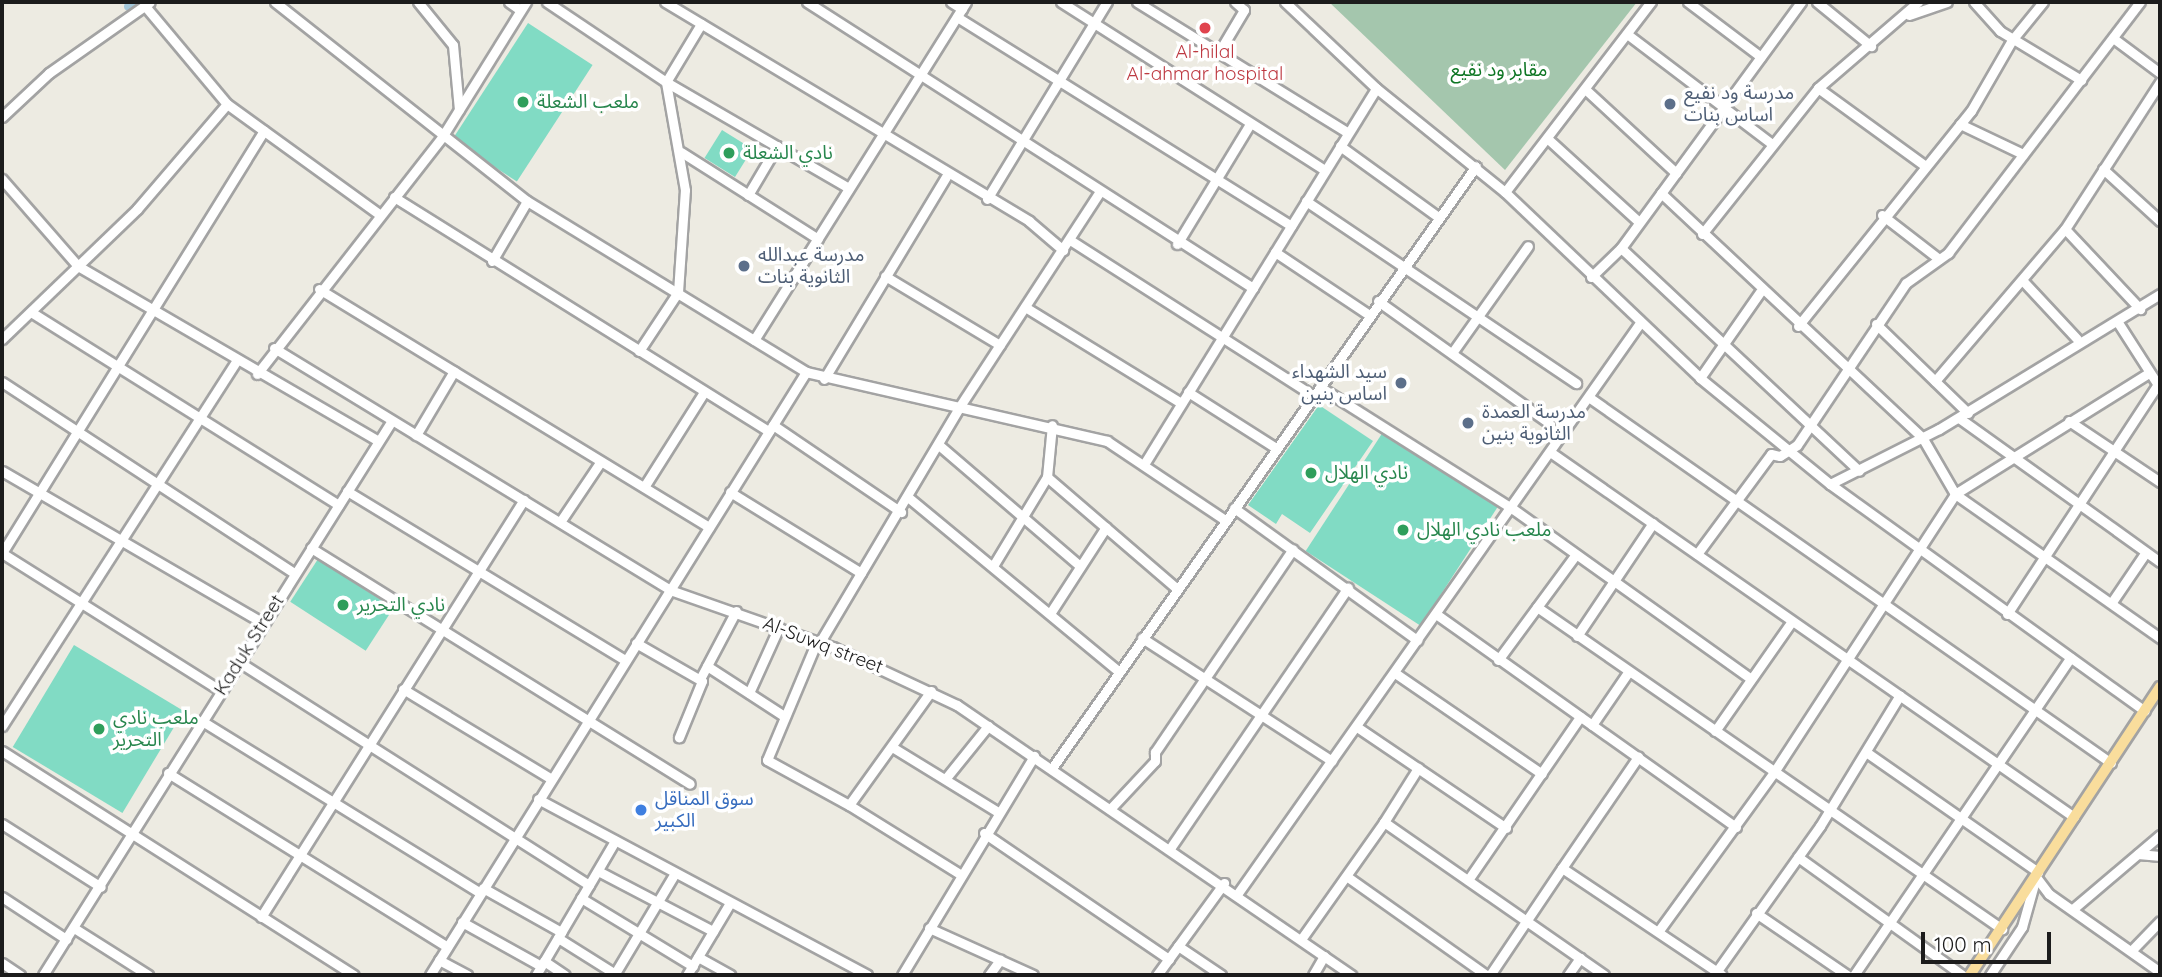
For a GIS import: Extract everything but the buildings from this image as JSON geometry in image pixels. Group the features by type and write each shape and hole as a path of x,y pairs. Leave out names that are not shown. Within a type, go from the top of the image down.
{"main road":[{"path":"1970,975 2160,687"}],"street":[{"path":"275,2 442,137 527,201 806,372 824,379 1052,425 1107,441 1146,461 1225,520"},
{"path":"418,2 453,45 459,110"},
{"path":"257,374 319,289 442,137 523,6 509,2"},
{"path":"547,2 666,82 849,188"},
{"path":"665,2 946,177 987,199 1063,250"},
{"path":"807,2 1177,244 1253,288"},
{"path":"951,2 1058,79 1291,226"},
{"path":"1061,2 1325,170"},
{"path":"987,199 1107,2"},
{"path":"1137,2 1348,133"},
{"path":"1219,52 1244,10 1235,2"},
{"path":"1285,2 1376,88 1476,166 1700,378 1787,451 1918,553 2145,710"},
{"path":"1505,192 1651,2"},
{"path":"1688,2 1760,57"},
{"path":"1817,2 1871,46"},
{"path":"1702,234 1818,88 1908,15 1918,2"},
{"path":"1908,15 1947,2"},
{"path":"1973,2 2012,40 2081,80"},
{"path":"1798,326 1882,215 1960,124 2012,40 2043,2"},
{"path":"1697,554 1771,454 1787,451 1813,425 1844,368 1906,283 1939,259 2140,2"},
{"path":"1591,277 1621,248 1798,3"},
{"path":"2,117 49,73 147,4 227,104 379,214"},
{"path":"754,340 962,9"},
{"path":"639,351 678,292 685,252 681,152 666,82 701,24"},
{"path":"1626,34 1772,144"},
{"path":"2113,38 2160,73"},
{"path":"1935,381 2023,281 2064,229 2160,82"},
{"path":"1146,461 1376,88"},
{"path":"1818,88 1924,165"},
{"path":"1585,89 1676,173"},
{"path":"2,340 137,209 227,104"},
{"path":"1177,244 1251,124"},
{"path":"1960,124 2023,155"},
{"path":"221,691 2,553 37,492 120,366 264,131"},
{"path":"1548,139 1639,222"},
{"path":"748,195 777,146"},
{"path":"1340,146 1438,216"},
{"path":"681,152 818,239"},
{"path":"1052,768 1317,391 1402,265 1476,166"},
{"path":"2103,169 2160,221"},
{"path":"824,379 946,177"},
{"path":"2,179 78,266 154,309 236,362 377,440"},
{"path":"960,874 767,760 784,716 819,642 901,512 960,406 1099,193"},
{"path":"1661,193 1760,292 1922,437 1955,494 2160,638"},
{"path":"394,197 492,261 704,391 771,428 901,512"},
{"path":"492,261 527,201"},
{"path":"1306,201 1576,383"},
{"path":"1882,215 1939,259"},
{"path":"2064,229 2140,309"},
{"path":"1070,240 1513,509 1574,557 1751,679"},
{"path":"1452,354 1528,246"},
{"path":"1621,248 1813,425 1858,471"},
{"path":"1275,252 1369,315"},
{"path":"885,276 1000,345"},
{"path":"2023,281 2077,339"},
{"path":"319,289 709,527"},
{"path":"1700,378 1760,292"},
{"path":"1830,484 1968,413 2077,339 2140,309 2160,294"},
{"path":"1378,301 1549,423"},
{"path":"1025,307 1181,403"},
{"path":"31,312 339,505"},
{"path":"2007,614 2159,387 2147,374 2117,321"},
{"path":"1238,893 1553,454 1640,323"},
{"path":"1876,324 1968,413"},
{"name":"Al-Suwq street","path":"275,348 391,422 670,590 819,642 931,691 1171,847 1352,975"},
{"path":"2,726 79,602 236,362"},
{"path":"416,435 454,371"},
{"path":"430,975 550,778 806,372"},
{"path":"1660,929 1774,772 1955,494 2147,374"},
{"path":"2,382 294,573"},
{"path":"644,488 704,391"},
{"path":"1188,392 1276,448"},
{"path":"1590,398 2111,763"},
{"path":"1959,418 2160,562"},
{"path":"2069,421 2160,482"},
{"name":"Kaduk Street","path":"43,975 101,887 167,773 348,491 377,440 391,422"},
{"path":"993,566 1047,477 1052,425"},
{"path":"940,446 1079,565"},
{"path":"1553,454 2074,817"},
{"path":"560,522 601,461"},
{"path":"2,471 263,623"},
{"path":"1047,477 1177,589"},
{"path":"348,491 625,660"},
{"path":"730,492 861,573"},
{"path":"909,498 1051,612 1119,671"},
{"path":"261,917 524,500"},
{"path":"1234,508 1417,640"},
{"path":"1577,636 1614,585 1653,523"},
{"path":"1051,612 1106,527"},
{"path":"311,548 440,632 690,784"},
{"path":"1111,808 1155,761 1202,679 1293,549"},
{"path":"2112,602 2146,552"},
{"path":"1498,660 1574,557"},
{"path":"1171,847 1348,588"},
{"path":"1537,607 2002,929"},
{"path":"679,737 700,679 736,611"},
{"path":"1436,614 1736,827"},
{"path":"1715,731 1792,621"},
{"path":"749,693 779,627"},
{"path":"1142,638 1332,761"},
{"path":"636,643 700,679"},
{"path":"1854,975 1924,876 1997,763 2070,658"},
{"path":"239,662 589,886"},
{"path":"707,666 784,716"},
{"path":"1592,725 1629,671"},
{"path":"1395,673 1542,774"},
{"path":"403,689 550,778"},
{"path":"849,806 931,691"},
{"path":"1562,868 1660,929 1720,973 1756,913 1829,810 1900,695"},
{"path":"1468,880 1580,717"},
{"path":"202,721 333,803 560,935 615,975 675,873"},
{"path":"946,778 988,726"},
{"path":"1357,727 1506,828"},
{"path":"892,747 998,812"},
{"path":"2,751 130,837 354,975"},
{"path":"1866,752 2037,875 2074,908 2134,948 2160,972"},
{"path":"902,975 984,833 1034,756"},
{"path":"1349,878 1488,975 1638,757"},
{"path":"1302,939 1349,878 1418,768"},
{"path":"167,773 447,947"},
{"path":"538,799 867,975"},
{"path":"1384,822 1604,975"},
{"path":"2,824 101,887"},
{"path":"984,833 1169,959"},
{"path":"2074,908 2160,835"},
{"path":"540,968 615,841"},
{"path":"2136,854 2160,856"},
{"path":"1798,857 1962,975"},
{"path":"598,871 713,931"},
{"path":"1990,975 2022,928 2037,875"},
{"path":"1157,975 1224,883"},
{"path":"2,897 66,939"},
{"path":"581,898 639,934 695,962 730,975"},
{"path":"687,975 730,903"},
{"path":"1756,913 1847,975"},
{"path":"2134,948 2160,921"},
{"path":"462,922 540,968 565,975"},
{"path":"74,928 148,975"},
{"path":"929,929 1033,975"},
{"path":"1178,946 1221,975"},
{"path":"1313,975 1324,956"},
{"path":"1568,975 1580,958"},
{"path":"439,960 467,975"},
{"path":"989,975 1000,960"},
{"path":"2,963 20,975"}],"green space":[{"name":"مقابر ود نفيع","path":"1329,2 1637,2 1505,170"},
{"name":"ملعب الشعلة","path":"528,23 593,65 517,182 452,140"},
{"name":"نادي الشعلة","path":"722,130 753,149 735,177 705,158"},
{"name":"نادي الهلال","path":"1319,405 1373,441 1310,533 1282,514 1276,524 1248,505"},
{"name":"ملعب نادي الهلال","path":"1383,432 1498,507 1421,626 1306,551"},
{"name":"نادي التحرير","path":"318,559 393,608 366,651 290,602"},
{"name":"ملعب نادي التحرير","path":"74,645 184,711 122,813 13,747"}],"waterway":[{"path":"128,6 131,2"}],"place":[{"name":"Al-hilal Al-ahmar hospital","path":"1205,28"},
{"name":"ملعب الشعلة","path":"523,102"},
{"name":"مدرسة ود نفيع اساس بنات","path":"1670,104"},
{"name":"نادي الشعلة","path":"729,153"},
{"name":"مدرسة عبدالله الثانوية بنات","path":"744,266"},
{"name":"سيد الشهداء اساس بنين","path":"1401,383"},
{"name":"مدرسة العمدة الثانوية بنين","path":"1468,423"},
{"name":"نادي الهلال","path":"1311,473"},
{"name":"ملعب نادي الهلال","path":"1403,530"},
{"name":"نادي التحرير","path":"343,605"},
{"name":"ملعب نادي التحرير","path":"99,729"},
{"name":"سوق المناقل الكبير","path":"641,810"}]}
